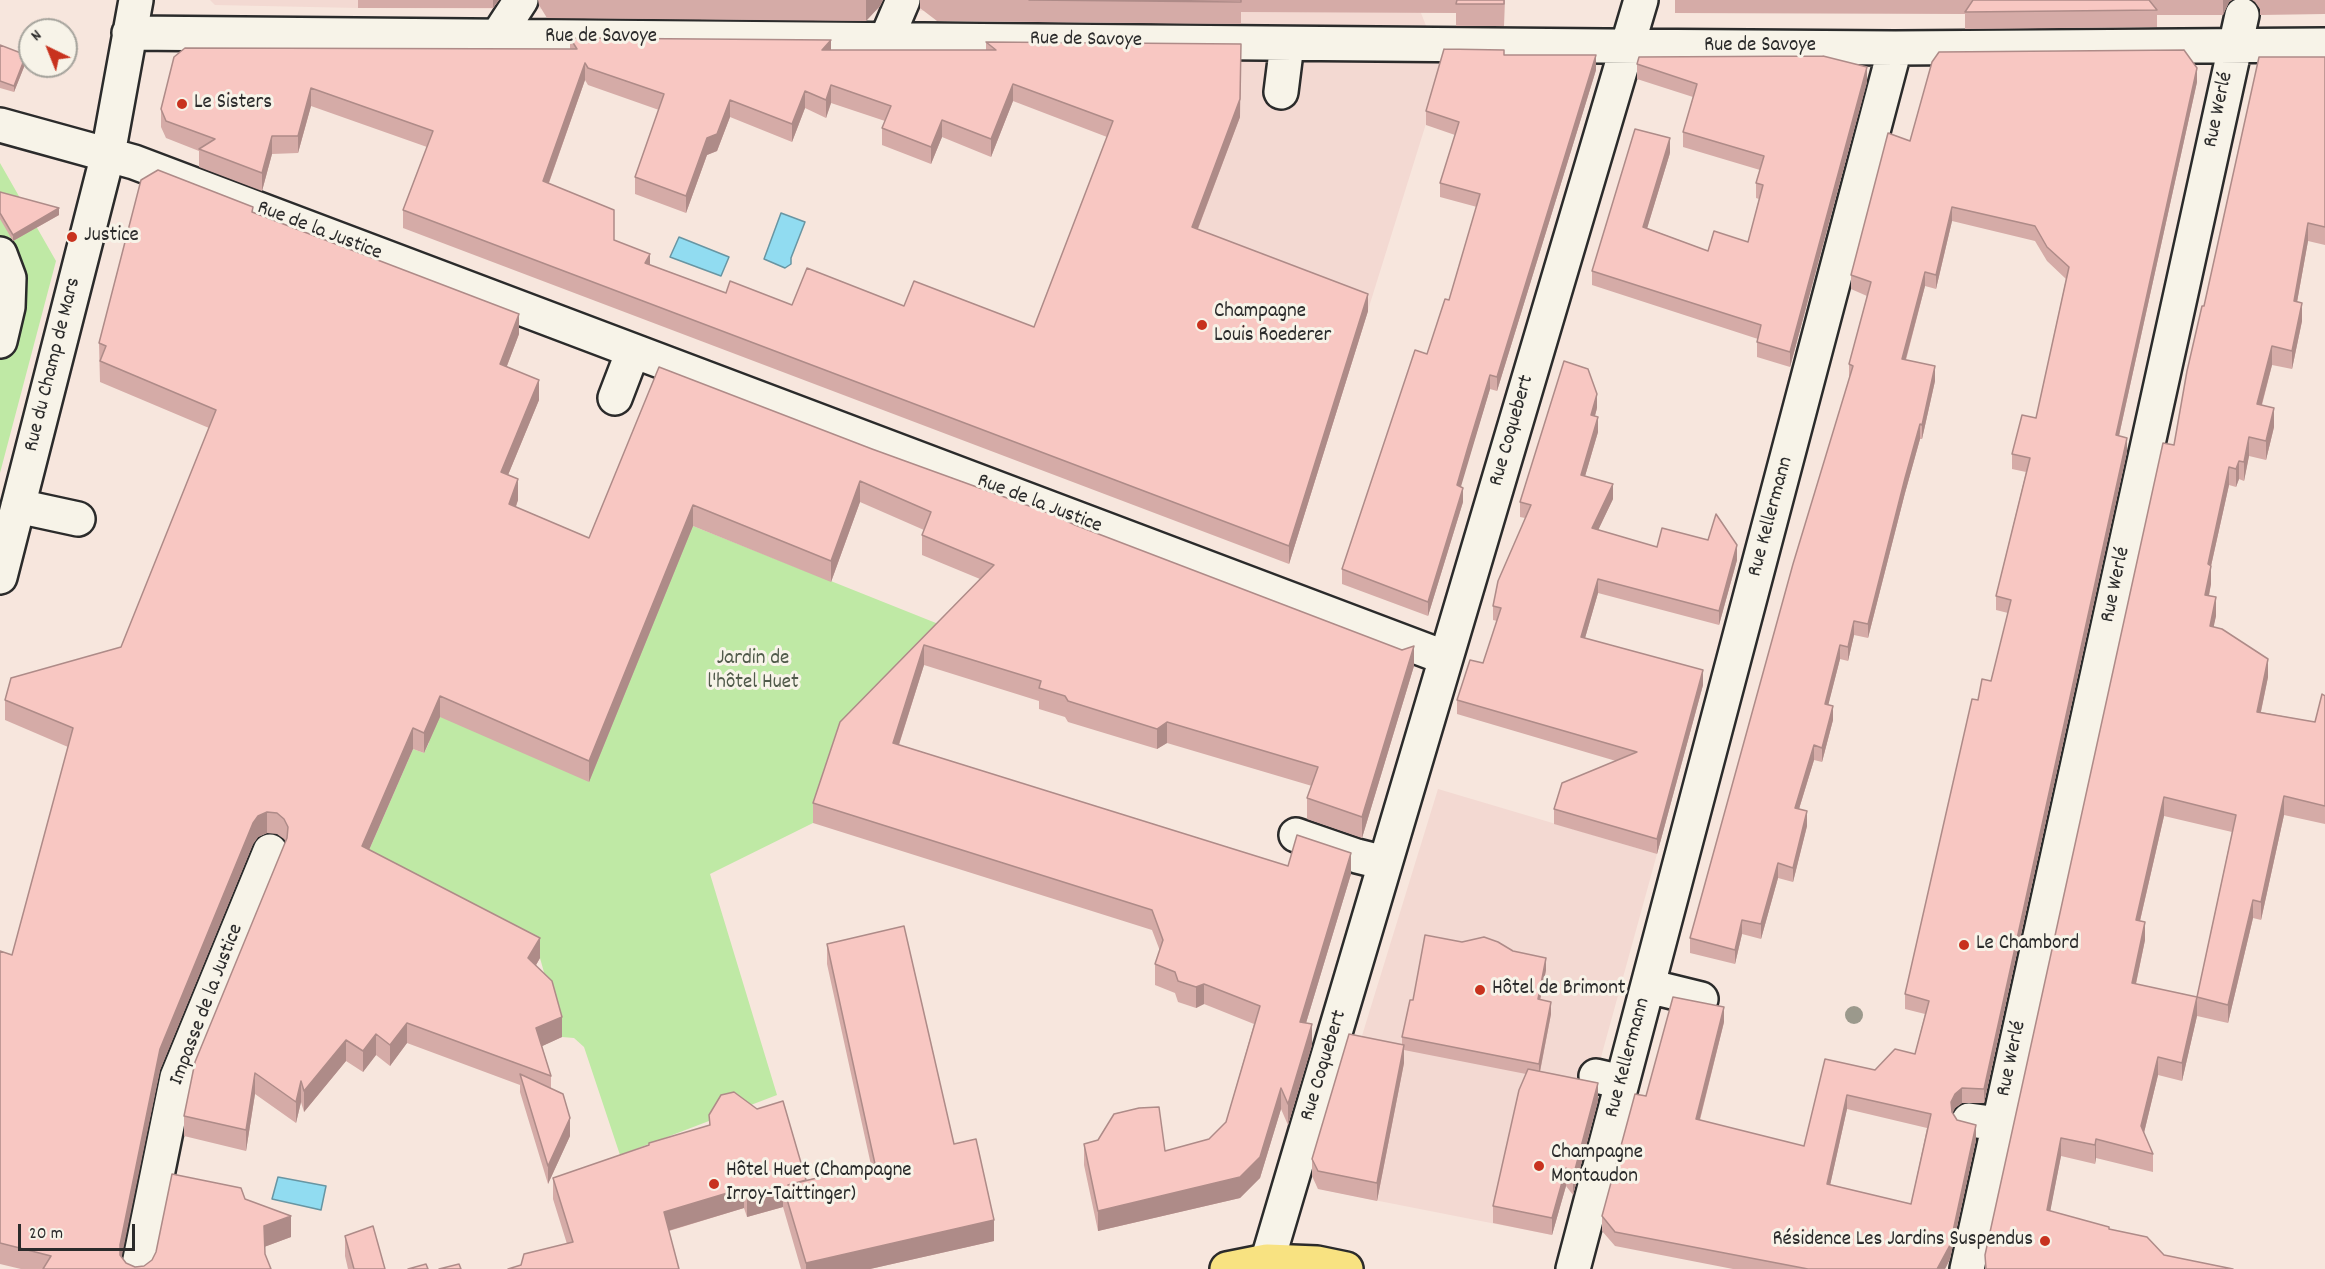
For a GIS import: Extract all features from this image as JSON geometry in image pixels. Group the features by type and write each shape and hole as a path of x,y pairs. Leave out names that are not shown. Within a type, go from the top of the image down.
{"main road":[{"path":"1227,1269 1317,1263 1346,1269"}],"street":[{"name":"Rue du Champ de Mars","path":"0,577 108,154 136,0"},
{"path":"497,37 521,0"},
{"path":"886,40 903,0"},
{"name":"Rue Coquebert","path":"1266,1265 1641,0"},
{"name":"Rue de Savoye","path":"129,33 1895,48 1999,60 2238,30 2325,45"},
{"name":"Rue Werlé","path":"1967,1269 1984,1122 2238,30"},
{"path":"1281,92 1287,44"},
{"name":"Rue Kellermann","path":"1573,1269 1609,1079 1648,986 1895,48"},
{"name":"Rue de la Justice","path":"0,126 134,162 1446,658"},
{"path":"0,254 9,278 8,307 0,342"},
{"path":"615,398 633,351"},
{"path":"18,506 78,519"},
{"path":"1296,835 1357,856 1385,862"},
{"name":"Impasse de la Justice","path":"138,1269 177,1077 270,851"},
{"name":"Rue Kellermann","path":"1648,986 1701,999"}],"shaded area":[{"path":"210,0 1421,0 1421,13 1443,69 1289,564 1139,69 1108,12 358,8 215,5"},
{"path":"1438,789 1657,854 1552,1235 1318,1189 1316,1185"}],"green space":[{"path":"0,163 56,261 0,473"},
{"name":"Jardin de l'hôtel Huet","path":"693,526 951,629 838,746 813,823 710,874 777,1095 620,1155 584,1047 574,1038 562,1037 540,958 362,866 413,749 424,753 429,743 429,712"}],"water":[{"path":"781,213 805,222 791,258 791,264 785,268 764,259"},
{"path":"679,237 729,257 721,276 670,257"},
{"path":"278,1177 326,1186 321,1210 272,1199"}],"building":[{"path":"1029,0 1241,0 1241,2"},
{"path":"1457,0 1504,0 1504,4 1456,4"},
{"path":"1973,0 2149,0 2157,10 1965,12"},
{"path":"570,38 831,40 822,50 996,50 986,42 1241,44 1240,99 1192,227 1368,294 1289,546 403,210 433,131 311,88 298,136 272,136 262,173 199,149 215,139 166,121 161,109 174,57 185,48 577,49","holes":["585,63 588,68 664,94 635,177 686,196 707,138 717,134 730,100 792,124 805,91 826,100 831,85 891,106 882,128 931,147 942,120 991,139 1013,84 1113,121 1034,327 914,281 904,306 807,268 792,305 730,281 726,293 645,263 650,254 614,240 614,210 543,181"]},
{"path":"0,45 18,52 18,76 14,86 0,81"},
{"path":"1444,49 1504,50 1504,55 1596,55 1497,377 1490,375 1457,485 1463,488 1428,602 1342,569 1415,350 1427,354 1445,299 1449,300 1480,194 1440,183 1459,122 1426,111"},
{"path":"2184,50 2197,68 2116,435 2127,438 1984,1089 1962,1088 1951,1102 1952,1112 1957,1120 1976,1125 1950,1245 1937,1269 1808,1269 1615,1232 1602,1216 1635,1094 1646,1096 1673,997 1724,1007 1696,1119 1804,1146 1825,1059 1875,1070 1895,1049 1915,1054 1929,1001 1905,994 1972,699 1978,700 1982,679 1991,681 2011,600 1996,596 2030,458 2012,454 2022,415 2036,418 2069,267 2047,247 2035,226 1952,207 1936,275 1925,272 1902,359 1935,366 1922,425 1920,424 1905,478 1868,624 1854,621 1848,647 1840,645 1825,704 1833,706 1822,748 1814,745 1795,808 1807,811 1793,868 1778,863 1761,924 1742,920 1735,950 1690,938 1793,564 1853,366 1849,364 1871,282 1851,275 1888,133 1910,141 1932,62 1939,52","holes":["1847,1095 1931,1114 1911,1204 1827,1184"]},
{"path":"1823,56 1867,67 1790,352 1757,342 1761,325 1592,271 1635,129 1670,138 1643,227 1708,251 1714,231 1748,242 1763,185 1756,183 1764,156 1683,132 1697,84 1637,64 1639,57"},
{"path":"2259,57 2325,57 2325,227 2308,223 2294,301 2302,303 2292,351 2272,346 2257,404 2274,408 2266,441 2249,437 2244,462 2239,461 2236,469 2229,467 2208,564 2211,566 2205,595 2216,597 2210,626 2222,629 2268,659 2257,712 2315,722 2322,694 2325,696 2325,806 2284,796 2261,902 2253,900 2228,1005 2197,997 2182,1063 2158,1057 2141,1126 2153,1154 2096,1139 2095,1145 2061,1138 2047,1210 2109,1227 2109,1229 2147,1237 2164,1255 2233,1269 1986,1269 1985,1255 2163,443 2174,445 2187,371 2202,306 2204,306","holes":["2164,797 2236,815 2197,997 2132,983 2145,922 2136,920"]},
{"path":"158,170 253,207 252,212 519,314 500,364 539,380 501,472 518,479 509,504 589,538 659,367 872,449 1054,515 1402,650 1414,646 1362,817 1307,798 1318,767 1167,722 1157,729 1068,701 1065,696 1039,688 1041,681 924,645 893,743 1288,866 1297,835 1351,853 1300,1022 1312,1024 1288,1104 1281,1088 1260,1157 1240,1177 1098,1211 1084,1144 1098,1140 1114,1114 1139,1108 1159,1107 1165,1151 1209,1139 1226,1122 1260,1006 1204,984 1196,987 1178,981 1175,972 1155,964 1163,940 1152,910 813,803 840,722 994,565 922,535 931,512 860,481 831,561 693,505 589,761 440,696 424,733 413,728 362,846 540,938 528,958 552,981 562,1017 536,1028 551,1076 407,1023 390,1045 376,1034 363,1051 346,1040 304,1091 301,1081 296,1102 255,1073 246,1130 184,1116 195,1062 287,838 288,827 284,819 277,813 267,812 258,816 253,823 160,1049 120,1245 120,1255 126,1263 135,1267 144,1266 152,1260 156,1252 172,1174 241,1188 245,1199 291,1216 264,1226 265,1254 271,1269 43,1269 51,1256 0,1243 0,951 12,955 73,728 5,700 11,678 121,647 216,410 100,361 106,346 99,343 141,180"},
{"path":"0,192 59,208 13,235 0,213"},
{"path":"1564,361 1588,369 1597,394 1591,415 1598,417 1581,475 1613,484 1592,528 1657,547 1662,528 1708,540 1716,514 1737,545 1719,611 1598,579 1581,637 1703,670 1657,839 1554,809 1562,783 1637,752 1457,700 1470,660 1483,663 1501,608 1493,606 1498,581 1531,505 1520,502"},
{"path":"904,926 954,1144 976,1139 994,1220 806,1263 783,1186 747,1196 744,1188 664,1212 679,1269 508,1269 521,1265 524,1254 573,1242 553,1178 649,1145 649,1143 710,1125 709,1115 721,1095 734,1092 757,1109 783,1101 806,1180 788,1185 875,1164 827,944"},
{"name":"Hôtel de Brimont","path":"1425,935 1462,942 1484,937 1513,951 1546,958 1538,999 1551,1002 1539,1064 1402,1037 1410,1000 1413,1000"},
{"path":"1349,1034 1404,1045 1377,1183 1318,1171 1312,1159"},
{"name":"Champagne Montaudon","path":"1528,1069 1598,1083 1573,1177 1566,1168 1552,1218 1493,1206 1519,1090"},
{"path":"520,1074 563,1094 570,1118 548,1166"},
{"path":"373,1226 385,1269 354,1269 345,1236"},
{"path":"426,1264 428,1269 408,1269"},
{"path":"459,1264 461,1269 439,1269"}],"place":[{"name":"Le Sisters","path":"182,104"},
{"name":"Justice","path":"72,237"},
{"name":"Champagne Louis Roederer","path":"1202,325"},
{"name":"Le Chambord","path":"1964,945"},
{"name":"Hôtel de Brimont","path":"1480,990"},
{"name":"Champagne Montaudon","path":"1539,1166"},
{"name":"Hôtel Huet (Champagne Irroy-Taittinger)","path":"714,1184"},
{"name":"Résidence Les Jardins Suspendus","path":"2045,1241"}]}
